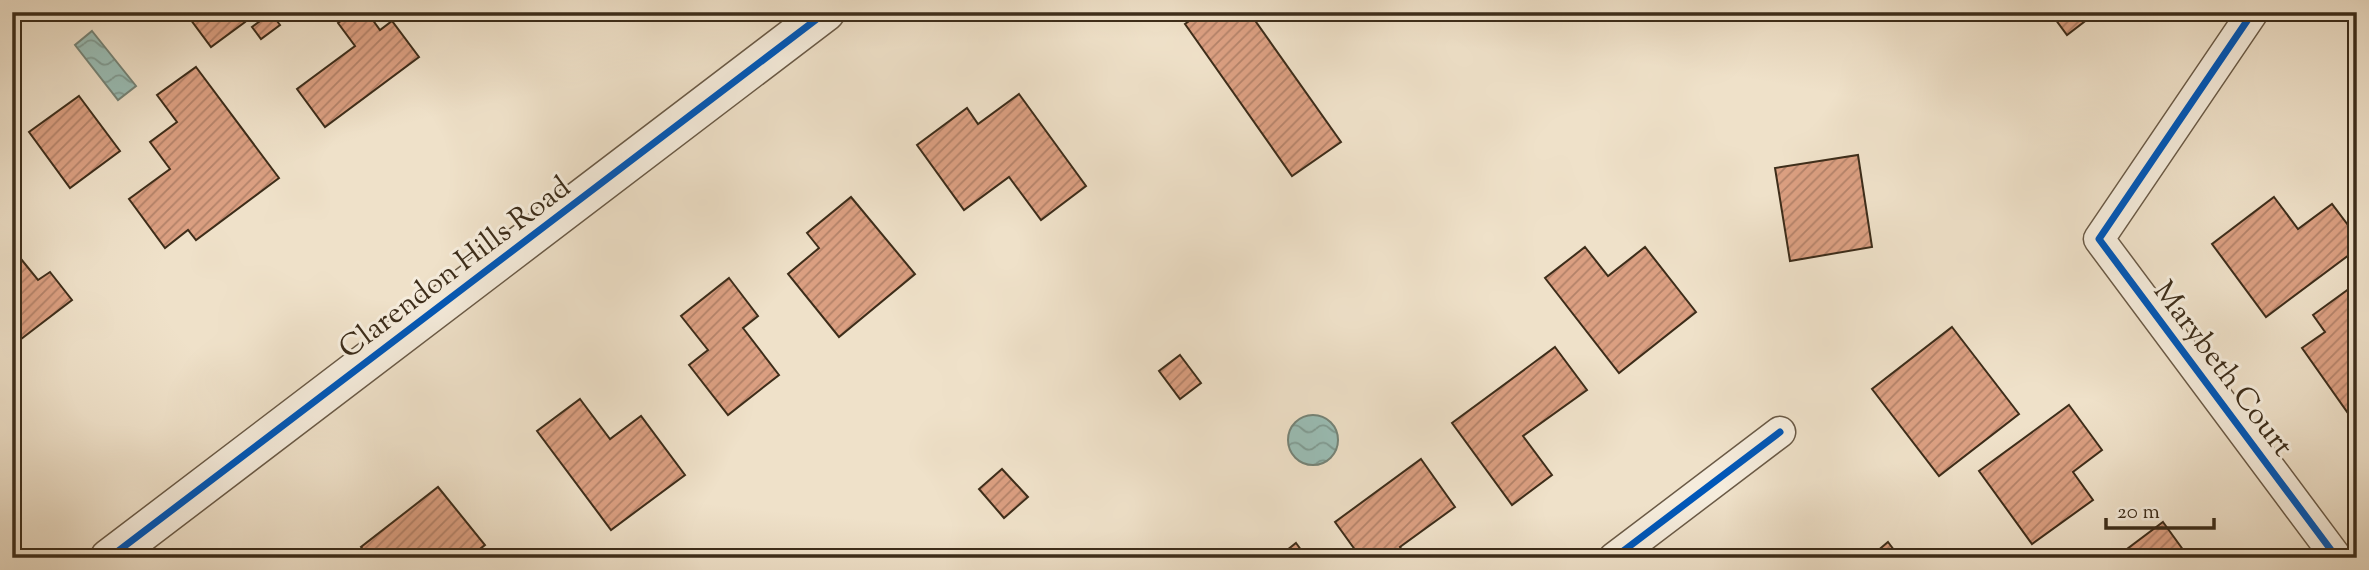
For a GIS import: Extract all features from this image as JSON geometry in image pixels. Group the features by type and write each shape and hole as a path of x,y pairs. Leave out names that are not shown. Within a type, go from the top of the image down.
{"street":[{"name":"Clarendon Hills Road","path":"109,558 826,12"},
{"name":"Marybeth Court","path":"2253,12 2099,239 2337,558"},
{"path":"1614,558 1780,432"}],"water":[{"path":"92,31 136,86 118,100 75,45"},
{"path":"1313,415 1331,422 1338,440 1331,458 1313,465 1295,458 1288,440 1295,422"}],"building":[{"path":"185,12 237,12 245,22 211,47"},
{"path":"353,12 367,12 380,30 392,21 419,57 325,127 297,89 355,46 338,23"},
{"path":"1202,12 1249,12 1341,142 1292,176 1185,24"},
{"path":"2050,12 2097,12 2067,35"},
{"path":"271,13 280,25 261,39 252,27"},
{"path":"196,67 279,178 196,240 188,230 165,248 129,199 170,169 150,142 177,122 157,95"},
{"path":"1019,94 1086,186 1041,220 1009,177 964,210 917,145 967,108 978,124"},
{"path":"79,96 120,151 70,188 29,132"},
{"path":"1858,155 1872,247 1790,261 1775,168"},
{"path":"851,197 915,274 839,337 788,274 819,248 807,233"},
{"path":"2274,197 2298,229 2332,204 2357,237 2357,249 2266,317 2212,244"},
{"path":"1585,247 1608,276 1645,247 1696,312 1619,373 1545,278"},
{"path":"21,259 38,280 50,272 72,300 12,346 12,266"},
{"path":"729,278 758,316 743,328 779,375 728,415 689,365 708,350 681,316"},
{"path":"2357,283 2357,411 2350,416 2302,348 2325,332 2313,315"},
{"path":"1952,327 2019,414 1939,476 1872,389"},
{"path":"1555,347 1587,390 1523,436 1552,475 1512,505 1452,423"},
{"path":"1180,355 1201,383 1180,399 1159,371"},
{"path":"580,399 610,439 641,416 685,475 611,530 537,431"},
{"path":"2069,405 2102,450 2073,472 2093,500 2032,544 1979,471"},
{"path":"1421,459 1455,507 1400,547 1408,558 1361,558 1335,522"},
{"path":"1002,469 1028,497 1004,518 979,489"},
{"path":"438,487 485,545 468,558 370,558 361,547"},
{"path":"2163,522 2189,558 2115,558"},
{"path":"1888,542 1900,558 1869,558"},
{"path":"1296,543 1307,558 1277,558"}],"cycle path":[{"path":"109,558 826,12"},
{"path":"2253,12 2099,239 2337,558"},
{"path":"1614,558 1780,432"}]}
